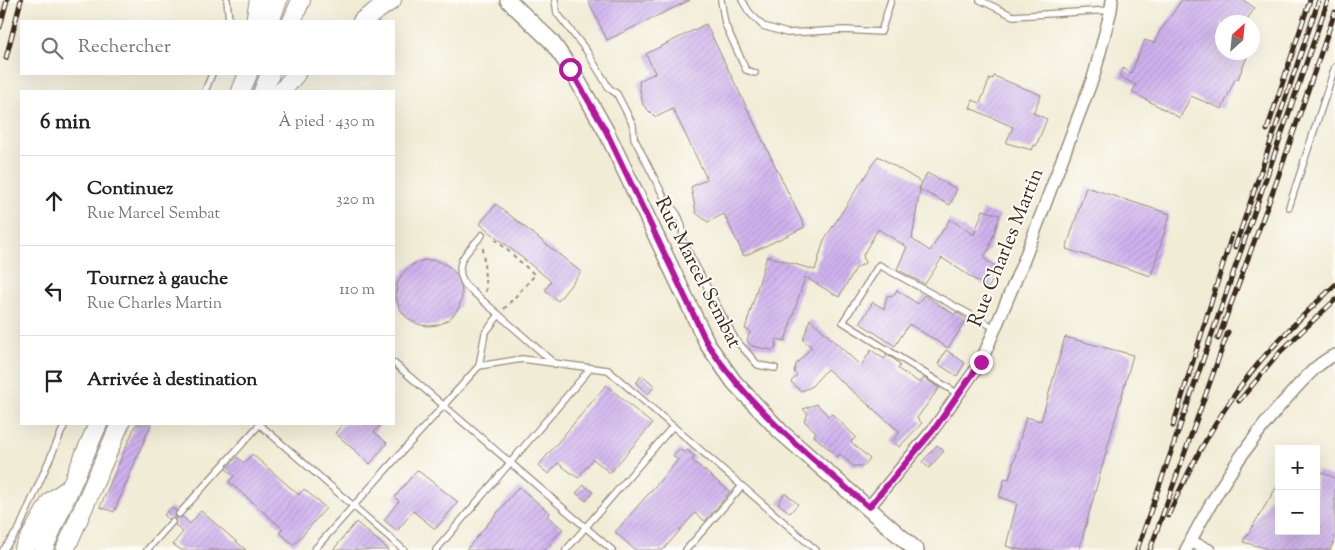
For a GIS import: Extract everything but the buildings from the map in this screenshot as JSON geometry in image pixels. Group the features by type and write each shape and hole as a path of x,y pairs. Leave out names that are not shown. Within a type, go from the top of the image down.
{"highway":[{"path":"255,20 259,0"},
{"path":"270,20 278,0"},
{"path":"292,20 301,0"},
{"path":"363,20 392,0"},
{"path":"235,90 233,81 236,75"},
{"path":"241,90 248,75"},
{"path":"263,90 270,75"},
{"path":"283,90 295,75"},
{"path":"43,550 98,425"},
{"path":"65,550 120,425"},
{"path":"23,550 51,501 70,487"}],"main road":[{"name":"Rue Marcel Sembat","path":"508,0 551,41 570,69 606,131 691,311 708,345 722,366 734,382 781,432 916,550"}],"street":[{"name":"Rue Charles Martin","path":"869,507 935,428 981,362 1024,260 1094,75 1112,5"},
{"path":"1209,550 1188,546 1222,484 1251,442 1312,371 1335,355"}],"lane":[{"path":"227,0 229,20"},
{"path":"555,0 557,13 586,50 609,88 617,94 633,125 637,143 667,203 675,209 684,230 682,240 726,325 758,365 774,368"},
{"path":"721,0 728,32 746,70 755,73"},
{"path":"742,0 748,12 763,26 787,33 844,30 881,32 891,0"},
{"path":"980,0 1013,16 1112,5"},
{"path":"1289,206 1335,67"},
{"path":"205,90 212,75"},
{"path":"482,235 459,264 459,273 464,285 555,364"},
{"path":"958,394 843,322 879,265 995,328"},
{"path":"314,550 478,366 485,333 499,315"},
{"path":"478,366 522,359 589,370 608,370 816,550"},
{"path":"395,364 612,550"},
{"path":"436,550 589,370"},
{"path":"3,550 19,529 65,425"},
{"path":"179,514 259,425"},
{"path":"261,425 404,550"},
{"path":"566,550 673,426"},
{"path":"686,550 742,486"},
{"path":"147,550 172,522"}],"path":[{"path":"482,235 487,304"},
{"path":"495,239 535,275 499,315"}],"railway":[{"path":"0,27 7,0"},
{"path":"6,58 21,0"},
{"path":"1267,130 1310,0"},
{"path":"1235,247 1319,0"},
{"path":"1137,550 1328,0"},
{"path":"1218,339 1276,183 1335,12"},
{"path":"1173,426 1232,235"},
{"path":"1168,516 1198,454 1234,395 1271,349 1335,285"},
{"path":"1239,401 1281,351 1335,300"},
{"path":"1150,550 1228,332"}],"route":[{"path":"570,69 606,131 686,303 708,345 722,366 734,382 781,432 869,507 935,428 981,362"}]}
